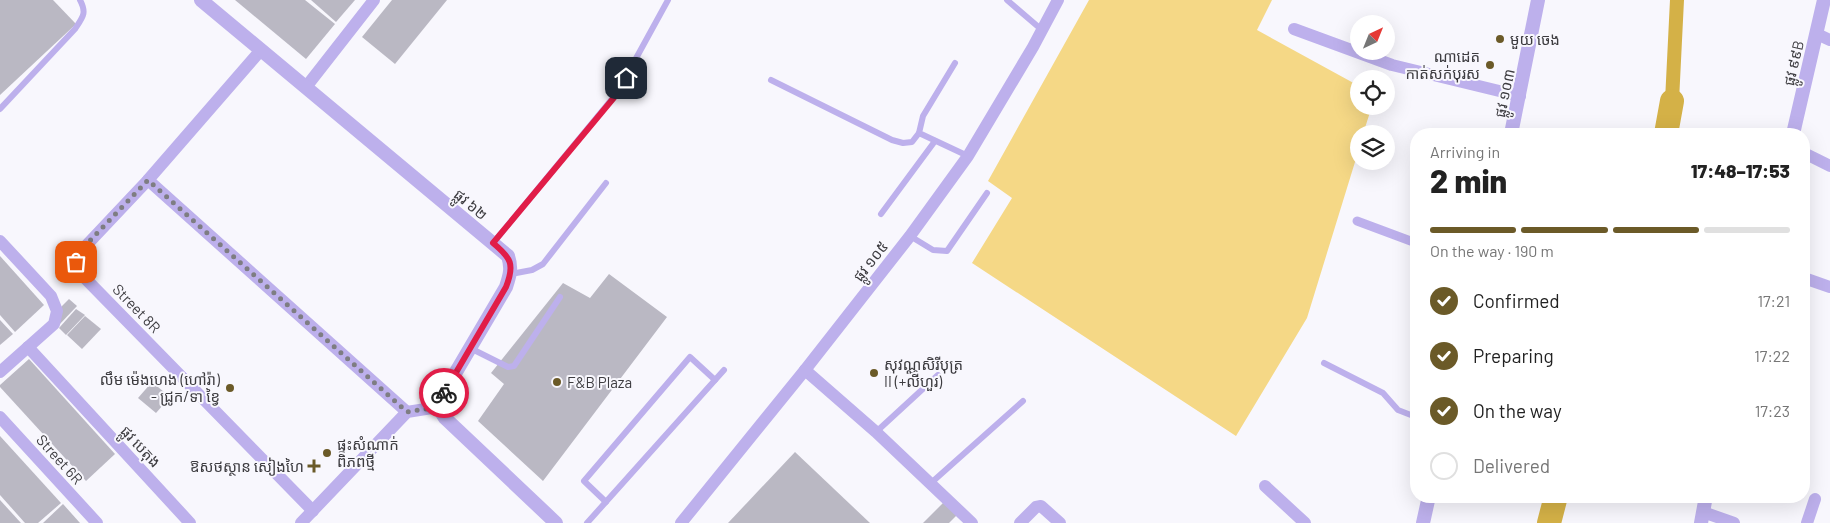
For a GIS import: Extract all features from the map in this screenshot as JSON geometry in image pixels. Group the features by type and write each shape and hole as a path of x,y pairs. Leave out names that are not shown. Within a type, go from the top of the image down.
{"street":[{"name":"ផ្លូវ ៦២","path":"201,0 508,256 511,274"},
{"path":"306,87 374,0"},
{"name":"ផ្លូវ ១០៥","path":"681,523 805,370 910,236 968,156 1058,0"},
{"name":"ផ្លូវ ១០៣","path":"1513,128 1538,0"},
{"name":"ផ្លូវ ៩៩B","path":"1794,128 1824,0"},
{"path":"1294,29 1392,65 1520,96"},
{"path":"1817,34 1830,40"},
{"name":"Street 8R","path":"261,50 148,180 80,251 76,262 78,271 313,511"},
{"path":"1810,156 1830,166"},
{"path":"148,180 407,412"},
{"path":"1357,221 1410,241"},
{"path":"0,241 51,296 57,310 54,324 0,372"},
{"path":"438,407 443,394 506,287 511,274"},
{"path":"1810,280 1830,287"},
{"name":"ផ្លូវ បេតុង","path":"28,347 190,523"},
{"path":"805,370 876,432 972,523"},
{"path":"301,523 407,412 438,407"},
{"path":"438,407 445,418 556,523"},
{"name":"Street 6R","path":"0,417 97,523"},
{"path":"1265,486 1305,523"},
{"path":"1807,523 1815,498"},
{"path":"1423,523 1427,503"},
{"path":"1705,503 1702,517 1734,523"},
{"path":"1020,523 1036,507 1041,506 1060,523"}],"lane":[{"path":"0,109 76,29 83,17 84,8 80,0"},
{"path":"493,243 617,94 668,0"},
{"path":"1007,0 1042,30"},
{"path":"771,80 892,140 902,143 912,142 919,133 923,116 955,63"},
{"path":"919,133 968,156"},
{"path":"881,214 935,142"},
{"path":"511,274 532,270 542,264 606,183"},
{"path":"910,236 934,250 947,251 987,192"},
{"path":"470,348 508,367 514,366 560,297"},
{"path":"606,502 584,481 690,358 715,380"},
{"path":"1324,363 1383,393 1398,410 1410,415"},
{"path":"587,523 724,370"},
{"path":"876,432 938,375"},
{"path":"931,483 1022,401"}],"shaded area":[{"path":"1089,0 1272,0 1257,30 1350,81 1350,115 1369,115 1366,125 1350,125 1350,170 1353,170 1307,318 1236,436 972,263 1012,198 988,181"}],"building":[{"path":"0,0 53,0 76,24 0,95"},
{"path":"235,0 305,0 335,24 306,59"},
{"path":"311,0 355,0 336,22"},
{"path":"392,0 447,0 395,64 362,37"},
{"path":"0,256 44,305 15,332 0,315"},
{"path":"609,274 667,317 543,481 478,421 504,384 491,373 563,283 590,298"},
{"path":"69,299 77,306 59,325 60,308"},
{"path":"76,309 85,315 66,335 59,328"},
{"path":"85,316 101,329 82,349 67,335"},
{"path":"0,320 13,334 0,345"},
{"path":"29,359 115,454 86,481 0,387"},
{"path":"152,382 170,397 156,413 138,398"},
{"path":"0,436 61,503 38,523 25,523 0,495"},
{"path":"795,452 870,523 728,523"},
{"path":"0,500 21,523 0,523"},
{"path":"946,500 959,513 949,523 923,523"},
{"path":"63,504 80,523 43,523"}],"waterway":[{"path":"1672,101 1677,0"},
{"path":"1667,128 1672,101"},
{"path":"1549,523 1554,503"}],"way so far":[{"path":"76,262 80,251 148,180 407,412 438,407 444,393"}],"place":[{"name":"មួយ ចេង","path":"1500,39"},
{"name":"ណាដេត កាត់សក់បុរស","path":"1490,65"},
{"name":"សុវណ្ណសិរីបុត្រ II (+លីហួរ)","path":"874,373"},
{"name":"F&B Plaza","path":"557,382"},
{"name":"លឹម ម៉េងហេង (ហៅរ៉ា) - ជ្រូក/ទា ខ្វៃ","path":"230,388"},
{"name":"ផ្ទះសំណាក់ ពិភពថ្មី","path":"327,453"},
{"name":"ឱសថស្ថាន សៀងហៃ","path":"314,466"}],"route":[{"path":"444,393 506,287 511,274 508,256 493,243 617,94 626,78"}]}
